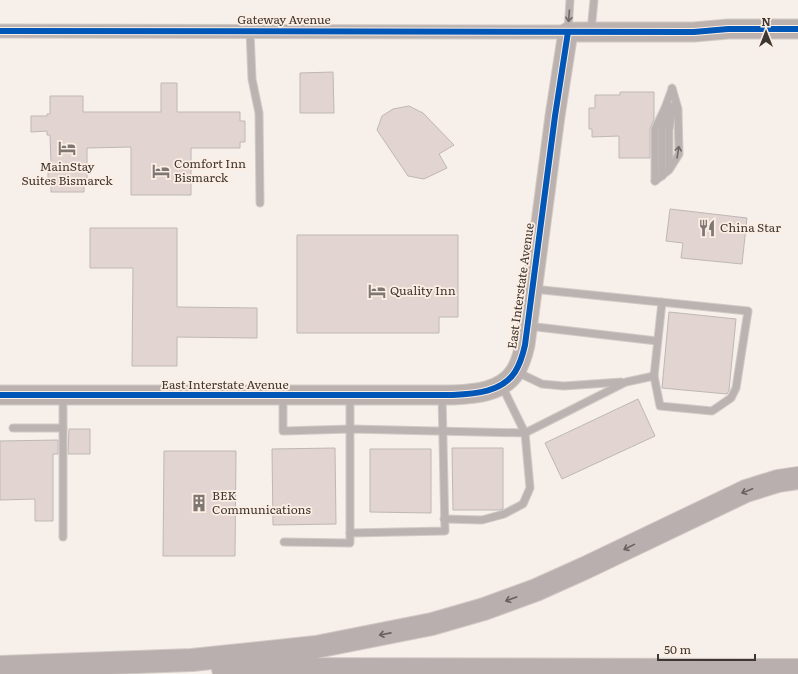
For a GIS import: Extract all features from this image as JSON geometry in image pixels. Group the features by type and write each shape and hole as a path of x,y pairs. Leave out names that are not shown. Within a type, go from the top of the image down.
{"highway":[{"path":"0,668 192,660 316,647 425,625 484,609 536,590 746,491 788,480 798,472"},
{"path":"0,668 798,670"}],"street":[{"path":"568,32 694,32 728,29 798,29"},
{"name":"Gateway Avenue","path":"0,31 568,32"},
{"name":"East Interstate Avenue","path":"0,395 442,395 481,392 506,382 516,371 522,358 525,345 554,116 568,32"}],"lane":[{"path":"568,32 570,0"},
{"path":"591,31 594,0"},
{"path":"250,31 252,80 259,113 260,202"},
{"path":"662,176 662,129 669,109 672,88"},
{"path":"672,88 678,109 679,154 669,170 655,181 655,129 672,88"},
{"path":"533,288 748,311 736,388 731,398 712,411 660,406 654,376 662,302"},
{"path":"528,326 657,341"},
{"path":"516,371 542,384 564,386 626,382 654,376"},
{"path":"283,396 283,431 351,429 525,433 626,382"},
{"path":"444,519 482,520 504,514 523,504 530,488 525,433 501,385"},
{"path":"63,395 63,537"},
{"path":"350,533 445,531 442,395"},
{"path":"284,542 350,543 350,396"},
{"path":"13,428 63,428"}],"building":[{"path":"333,72 334,113 300,113 300,73"},
{"name":"Comfort Inn Bismarck","path":"161,83 177,83 177,112 240,112 240,121 245,121 245,142 240,142 240,148 191,148 191,195 131,195 131,147 87,148 87,182 84,182 84,192 51,192 51,182 48,182 48,162 51,162 50,135 47,135 47,131 31,132 31,116 47,116 47,114 50,114 50,96 83,96 83,112 161,112"},
{"path":"620,92 654,92 654,119 650,129 650,158 619,158 619,136 592,137 592,129 589,129 589,108 595,108 595,95 620,95"},
{"path":"409,106 423,113 454,145 439,154 447,168 424,179 408,176 377,130 382,116 393,109"},
{"name":"China Star","path":"670,209 747,218 742,264 681,258 683,243 666,241"},
{"path":"90,228 177,228 177,307 257,308 257,338 177,337 177,366 132,366 133,268 90,268"},
{"name":"Quality Inn","path":"297,235 458,235 458,317 439,317 439,333 297,333"},
{"path":"669,312 736,319 729,390 727,394 662,388"},
{"path":"638,399 655,436 562,479 545,443"},
{"path":"69,429 90,429 90,454 68,454"},
{"path":"58,440 58,454 53,454 53,521 35,521 35,499 0,500 0,441"},
{"path":"335,448 336,524 273,525 272,449"},
{"path":"452,448 503,448 503,509 453,510"},
{"path":"370,449 431,449 431,513 370,512"},
{"name":"BEK Communications","path":"164,451 236,451 235,556 163,556"}],"cycle path":[{"path":"0,31 694,32 728,29 798,29"},
{"path":"0,395 453,395 479,393 503,384 510,379 517,369 525,345 555,116 568,32"}],"place":[{"name":"MainStay Suites Bismarck","path":"67,148"},
{"name":"Comfort Inn Bismarck","path":"161,171"},
{"name":"China Star","path":"707,228"},
{"name":"Quality Inn","path":"377,291"},
{"name":"BEK Communications","path":"199,503"}]}
